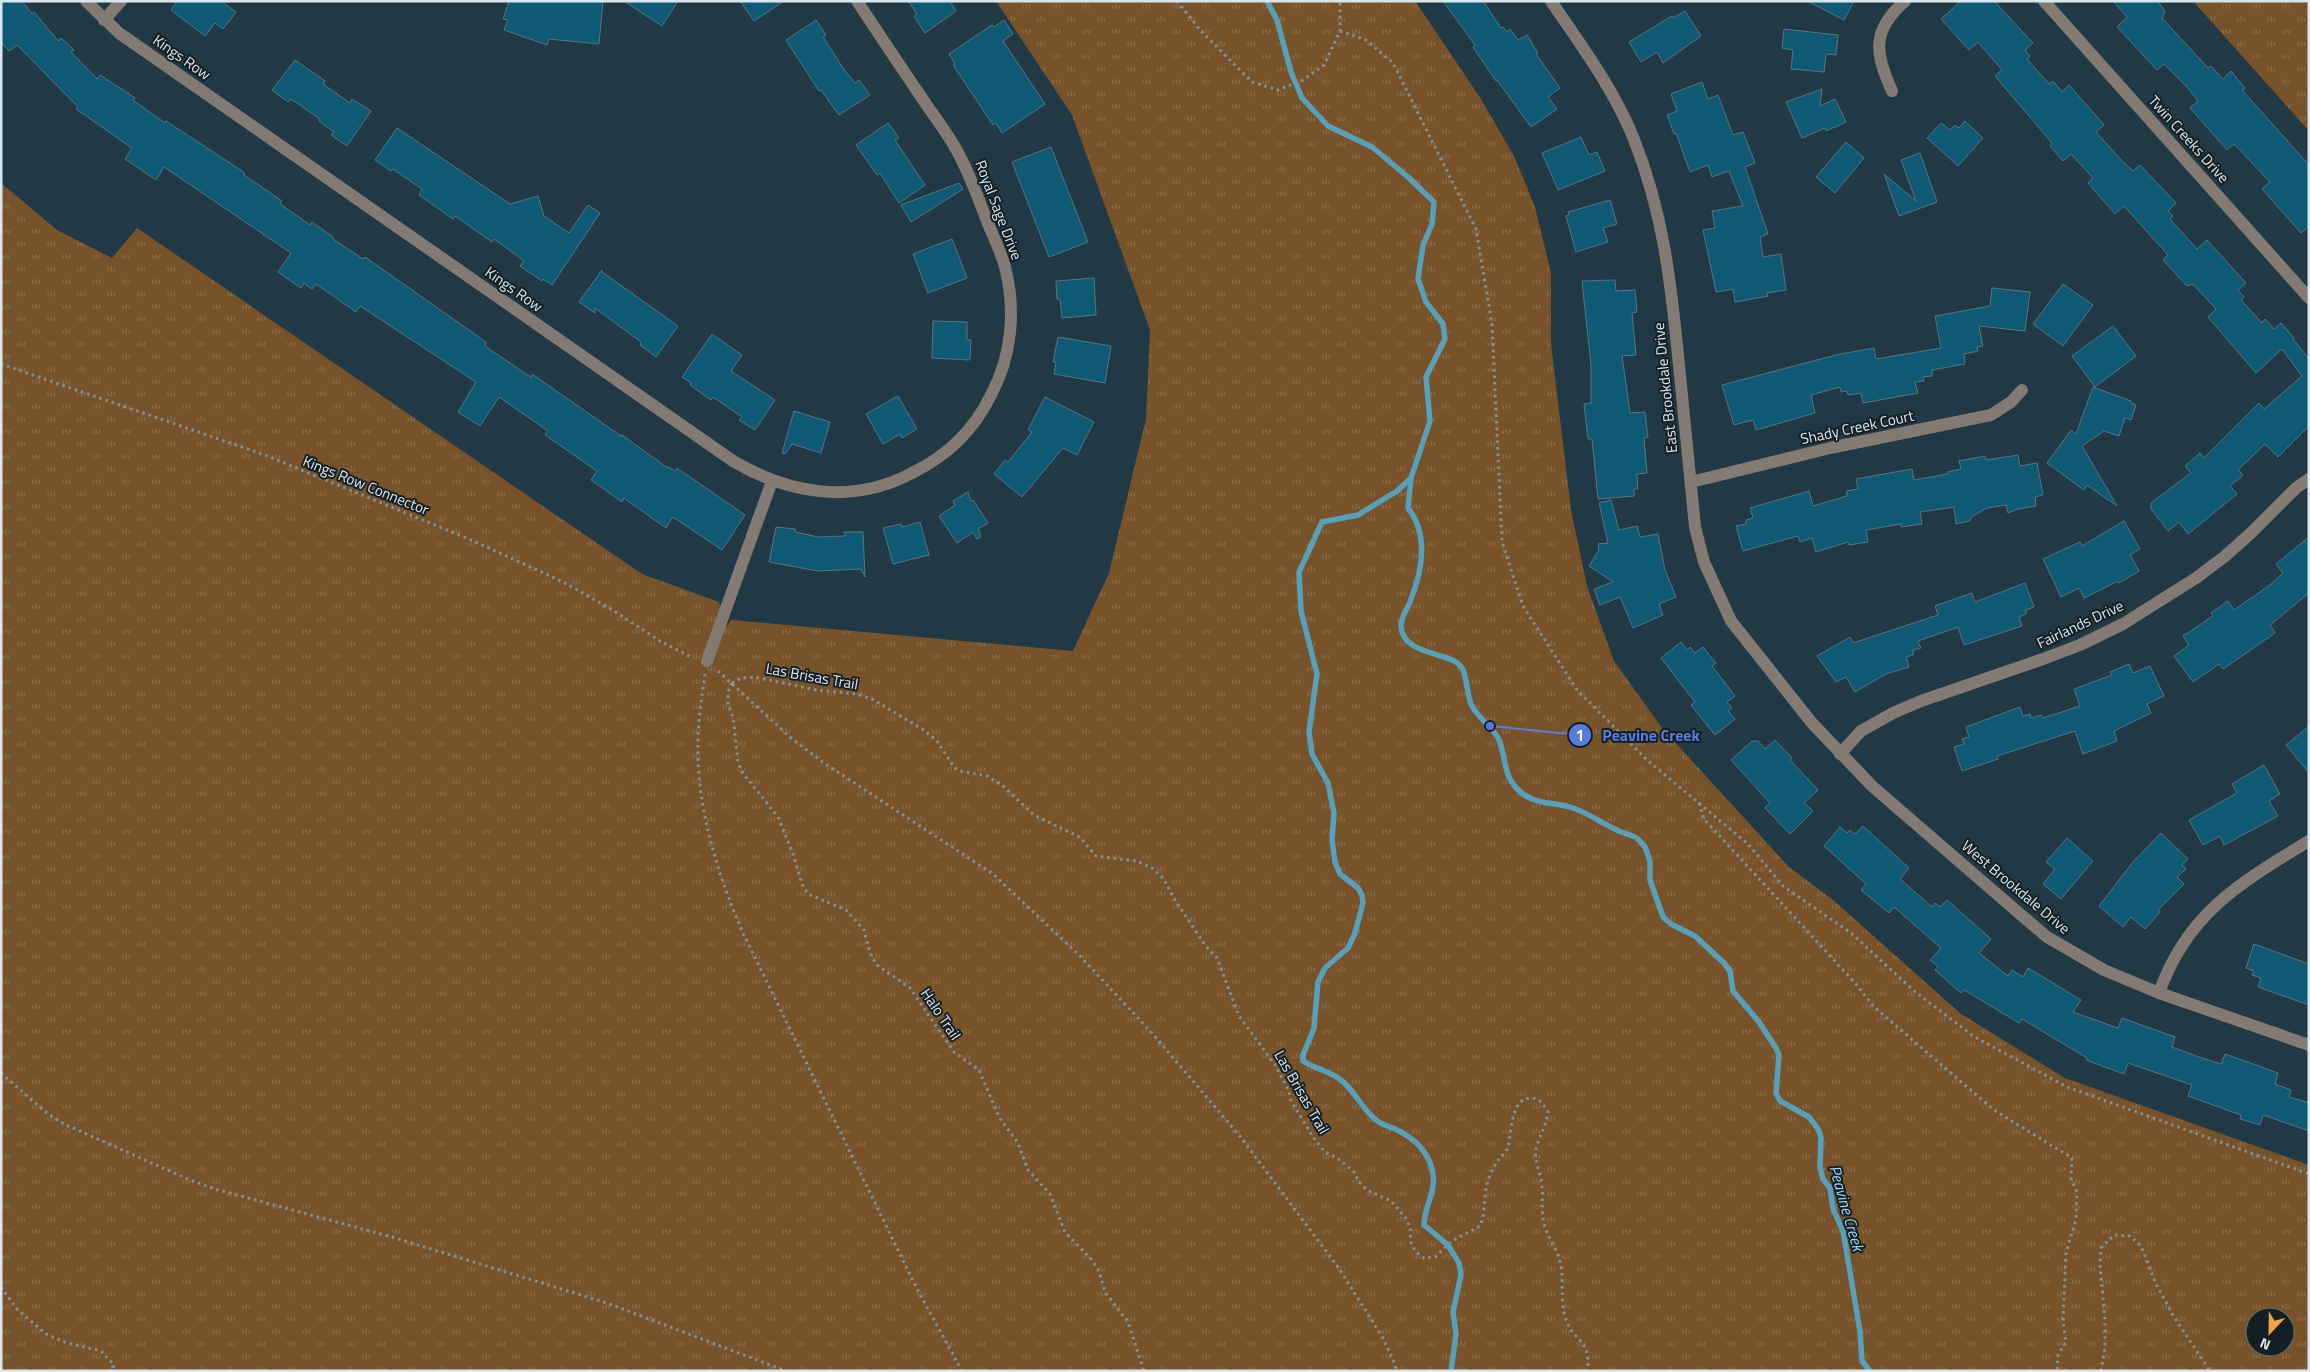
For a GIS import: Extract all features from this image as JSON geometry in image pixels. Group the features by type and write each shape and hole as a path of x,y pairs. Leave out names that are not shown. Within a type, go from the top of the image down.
{"street":[{"name":"Kings Row","path":"86,1 119,34 725,455 757,475 785,486 816,492 848,492 902,479 929,465 953,446"},
{"path":"104,20 121,1"},
{"name":"Royal Sage Drive","path":"857,1 955,147 970,177 1005,266 1011,298 1011,326 1007,355 999,381 985,409 968,431 953,446"},
{"name":"East Brookdale Drive","path":"1551,1 1595,66 1616,103 1632,135 1659,214 1672,294 1695,527 1704,562 1732,621 1806,715 1840,754"},
{"path":"1892,91 1881,66 1878,48 1888,20 1905,1"},
{"name":"Twin Creeks Drive","path":"2044,1 2309,298"},
{"name":"Shady Creek Court","path":"1690,482 1830,448 1992,415 2011,402 2022,390"},
{"name":"Fairlands Drive","path":"1840,754 1861,730 1893,713 1921,701 2053,656 2080,645 2131,619 2196,578 2224,557 2296,488 2309,479"},
{"path":"707,661 772,480"},
{"name":"West Brookdale Drive","path":"1840,754 1872,786 2047,937 2104,970 2159,993 2309,1045"},
{"path":"2159,993 2168,968 2178,950 2208,911 2252,876 2309,842"}],"path":[{"path":"1177,1 1201,32 1252,82 1278,90 1304,80 1324,65 1340,32 1340,1"},
{"path":"1340,32 1366,40 1393,63 1476,229 1492,324 1502,542 1523,606 1577,690 1647,760 1748,844 1783,886 1851,933 1914,990 1973,1036 2067,1087 2309,1174"},
{"name":"Kings Row Connector","path":"1,364 265,455 476,542 563,582 611,609 660,641 696,660 707,661"},
{"path":"707,661 700,706 698,755 701,792 713,847 725,889 747,941 917,1289 962,1371"},
{"name":"Las Brisas Trail","path":"732,683 741,678 755,677 816,690 856,694 872,699 924,730 937,741 954,767 960,771 987,776 1003,786 1034,815 1081,838 1096,856 1136,860 1152,868 1164,879 1173,896 1217,958 1239,1016 1275,1065 1289,1091 1291,1101 1319,1144 1324,1151 1340,1160 1354,1172 1359,1182 1367,1190 1391,1201 1405,1217 1410,1228 1411,1243 1416,1252 1424,1258 1435,1257 1452,1241 1480,1226 1483,1219 1485,1192 1496,1163 1507,1149 1514,1113 1521,1102 1529,1098 1536,1099 1542,1103 1548,1112 1545,1129 1536,1146 1536,1163 1540,1173 1542,1188 1541,1206 1544,1227 1552,1240 1561,1265 1566,1321 1587,1350 1588,1371"},
{"path":"732,683 791,738 824,764 993,874 1079,955 1152,1033 1240,1135 1338,1267 1383,1338 1395,1364 1396,1371"},
{"name":"Halo Trail","path":"732,683 728,692 728,704 733,717 738,762 742,772 778,817 793,854 802,884 808,894 846,910 852,916 864,930 870,954 877,965 910,988 954,1052 979,1070 999,1117 1018,1143 1028,1170 1050,1194 1065,1232 1091,1259 1099,1271 1104,1292 1128,1322 1144,1371"},
{"path":"1698,802 1704,819 1856,984 1873,1006 1994,1110 2072,1158 2071,1179 2077,1192 2076,1219 2066,1253 2063,1321 2066,1342 2058,1355 2057,1371"},
{"path":"1,1073 48,1114 64,1124 190,1180 243,1198 392,1237 607,1303 786,1371"},
{"path":"2100,1371 2105,1346 2105,1319 2100,1265 2101,1248 2114,1235 2130,1236 2141,1246 2156,1284 2174,1317 2210,1371"},
{"path":"1,1287 16,1308 46,1334 67,1343 101,1351 114,1365 112,1371"},
{"path":"1,1370 9,1371"}],"green space":[{"path":"996,1 1415,1 1481,99 1514,156 1535,207 1551,273 1551,344 1571,510 1587,586 1614,661 1662,728 1789,867 1833,900 1961,1014 2065,1078 2309,1165 2309,1371 1,1371 1,183 57,230 112,258 137,228 642,574 719,602 727,626 731,620 1073,651 1109,573 1146,419 1150,330 1072,115"},
{"path":"2193,1 2309,1 2309,131"}],"building":[{"path":"1,1 22,1 32,14 34,12 58,41 61,38 74,50 71,52 97,79 100,75 135,98 133,100 165,123 166,121 245,173 244,175 282,201 280,204 310,225 312,222 363,259 365,257 486,342 485,346 532,378 532,374 665,466 676,471 677,468 745,515 722,550 673,517 666,528 624,498 622,502 591,480 597,471 545,435 548,431 499,397 480,426 458,412 476,382 360,306 356,312 316,284 312,289 304,283 301,288 278,272 291,253 164,167 156,180 125,159 132,148 76,109 78,107 17,45 9,51 1,42"},
{"path":"177,1 221,1 236,12 223,29 215,23 205,36 171,10"},
{"path":"509,1 603,1 599,44 549,39 547,45 504,30 508,20 503,19"},
{"path":"624,1 678,1 662,26"},
{"path":"740,1 784,1 754,21"},
{"path":"908,1 950,1 956,11 925,33 914,16 917,14"},
{"path":"1443,1 1483,1 1501,28 1503,27 1507,32 1510,29 1518,40 1527,35 1538,53 1536,54 1560,88 1548,97 1557,109 1531,127 1496,81 1473,47 1475,45"},
{"path":"1807,1 1854,1 1844,20"},
{"path":"1961,1 1994,1 2033,43 2025,50 2030,56 2027,59 2049,84 2053,81 2062,92 2069,85 2104,125 2096,132 2123,162 2133,171 2140,165 2176,203 2168,211 2173,216 2170,219 2197,249 2207,240 2246,283 2238,290 2244,297 2241,300 2262,323 2265,319 2274,329 2281,323 2309,359 2309,426 2278,457 2265,444 2238,470 2243,475 2230,486 2237,494 2188,534 2179,522 2168,531 2151,509 2151,503 2191,473 2185,466 2200,453 2204,458 2259,403 2264,409 2302,376 2282,349 2256,373 2208,317 2216,309 2193,284 2187,286 2163,260 2168,255 2124,206 2115,214 2088,183 2093,178 2071,154 2063,161 2050,146 2052,143 1995,76 2002,70 1978,42 1969,50 1941,19"},
{"path":"2113,1 2158,1 2165,12 2162,18 2208,68 2211,66 2223,79 2231,71 2245,88 2242,90 2309,165 2309,226 2301,233 2262,189 2270,182 2234,144 2227,150 2190,108 2198,101 2187,87 2164,64 2157,70 2117,27 2127,17"},
{"path":"1685,11 1701,36 1663,63 1657,52 1641,62 1629,42 1672,16 1673,18"},
{"path":"816,20 826,35 823,37 843,68 855,83 859,80 870,95 839,115 821,90 819,91 786,40"},
{"path":"1004,20 1013,34 1003,41 1045,104 1002,133 996,123 993,125 953,65 955,64 949,54 992,25 994,27"},
{"path":"1784,29 1838,35 1836,55 1826,54 1824,72 1791,69 1793,50 1782,48"},
{"path":"295,60 325,81 323,84 350,103 352,99 371,111 347,146 331,135 334,132 319,121 320,119 291,99 288,102 272,90"},
{"path":"1702,82 1708,99 1718,95 1733,135 1743,132 1755,163 1745,167 1768,234 1760,237 1763,257 1781,254 1786,290 1767,293 1768,296 1735,302 1733,289 1716,292 1703,230 1715,228 1712,211 1743,206 1729,171 1712,177 1708,165 1690,172 1676,133 1674,134 1667,115 1677,111 1671,94"},
{"path":"1822,89 1820,106 1835,99 1846,122 1826,131 1825,128 1802,138 1786,102"},
{"path":"1965,121 1983,138 1958,166 1927,138 1941,123 1950,130 1955,125 1959,128"},
{"path":"888,123 899,138 895,140 925,185 899,203 880,173 877,175 856,145"},
{"path":"397,128 510,204 538,196 544,216 569,233 588,205 600,213 552,285 543,279 542,281 520,266 524,261 494,239 492,242 455,216 453,219 419,195 422,189 393,169 391,171 375,160"},
{"path":"1581,137 1589,155 1597,152 1605,171 1558,190 1542,153"},
{"path":"1846,142 1864,158 1835,193 1816,177"},
{"path":"1051,147 1088,242 1049,257 1012,162"},
{"path":"1920,153 1937,202 1899,216 1884,174 1916,201 1901,160"},
{"path":"959,183 963,189 911,222 901,205"},
{"path":"1610,200 1617,224 1603,228 1608,242 1576,252 1566,216 1569,215 1568,212"},
{"path":"952,239 967,278 928,293 913,254"},
{"path":"602,270 602,272 678,326 656,357 640,345 641,342 595,308 595,313 579,302"},
{"path":"1094,278 1096,315 1062,318 1060,299 1057,299 1056,281"},
{"path":"1615,280 1616,291 1635,290 1637,312 1632,313 1636,355 1622,356 1630,413 1645,412 1648,437 1644,438 1647,473 1637,474 1638,489 1634,489 1634,496 1598,499 1592,439 1588,439 1584,404 1591,403 1591,365 1582,281"},
{"path":"2063,284 2093,305 2063,346 2033,324"},
{"path":"1992,288 2030,292 2025,331 1979,326 1983,346 1977,347 1978,351 1964,354 1965,364 1932,370 1932,376 1923,377 1924,381 1915,382 1918,393 1863,403 1861,393 1848,395 1847,391 1841,392 1840,387 1811,395 1815,413 1756,430 1753,420 1734,425 1722,385 1840,354 1874,348 1876,359 1941,348 1935,316 1990,306"},
{"path":"933,321 967,322 967,340 971,340 970,360 932,358"},
{"path":"2113,326 2136,356 2095,387 2072,356"},
{"path":"712,334 742,355 731,371 775,400 755,430 739,420 742,417 713,397 711,400 682,377"},
{"path":"1058,337 1111,346 1105,383 1054,374 1056,362 1053,362"},
{"path":"2093,387 2131,401 2131,403 2136,405 2131,420 2125,418 2119,436 2104,431 2082,446 2117,506 2087,485 2084,490 2047,463 2071,430 2076,434"},
{"path":"898,396 917,429 902,438 900,434 883,444 866,414"},
{"path":"1045,397 1094,422 1077,455 1063,448 1022,497 994,474 1005,460 1008,462 1032,432 1028,430"},
{"path":"794,411 830,422 821,453 792,444 785,454 782,453"},
{"path":"2018,455 2020,466 2037,463 2043,495 2035,497 2036,506 2008,513 2006,505 1987,508 1971,517 1970,521 1956,524 1954,507 1920,512 1922,524 1901,527 1901,524 1866,530 1868,542 1849,545 1848,542 1816,552 1812,538 1800,542 1798,536 1743,551 1736,526 1746,524 1746,520 1753,518 1750,508 1809,491 1813,506 1847,496 1847,491 1858,489 1856,479 1912,469 1914,480 1948,474 1947,472 1961,469 1959,461 1985,456 1986,460"},
{"path":"968,492 971,502 973,500 988,523 978,529 981,537 977,539 973,532 957,543 939,516 955,505 953,501"},
{"path":"1611,500 1619,530 1637,526 1640,537 1658,534 1665,570 1676,597 1659,604 1663,615 1633,628 1620,597 1600,605 1594,589 1613,582 1589,566 1599,550 1598,544 1608,543 1599,503"},
{"path":"2124,521 2140,549 2130,555 2139,571 2119,583 2118,581 2084,598 2079,588 2061,597 2043,559 2080,542 2082,546"},
{"path":"920,522 929,555 893,564 883,528 901,524 902,527"},
{"path":"776,527 795,529 795,532 818,537 845,536 844,532 863,532 865,577 861,569 818,571 769,562"},
{"path":"2309,537 2309,593 2270,625 2275,633 2223,669 2219,664 2193,682 2174,656 2189,645 2183,636 2213,616 2211,613 2228,601 2234,610 2270,585 2283,573 2276,564"},
{"path":"2025,583 2034,607 2026,610 2026,614 2019,617 2022,626 1964,645 1958,627 1918,641 1921,648 1913,650 1913,655 1906,657 1909,667 1886,674 1855,692 1846,677 1836,682 1817,656 1850,637 1853,643 1938,615 1935,606 1972,593 1975,602"},
{"path":"1681,642 1687,650 1690,647 1695,653 1703,647 1716,663 1712,666 1735,696 1727,702 1732,708 1728,711 1735,719 1715,735 1691,705 1695,702 1661,658"},
{"path":"2129,664 2133,673 2150,666 2164,696 2147,704 2151,713 2114,731 2117,741 2083,754 2075,731 1997,756 1998,759 1962,771 1954,747 1964,744 1962,739 1969,737 1966,727 2020,707 2023,716 2030,714 2031,718 2041,715 2043,718 2080,706 2074,689 2112,675 2110,672"},
{"path":"2309,726 2309,773 2286,745"},
{"path":"1775,740 1792,758 1790,760 1818,790 1804,803 1813,811 1790,834 1765,808 1770,803 1731,760 1752,741 1758,741 1765,749"},
{"path":"2264,765 2280,794 2269,801 2278,816 2224,845 2220,836 2203,845 2189,820 2237,793 2232,784"},
{"path":"1863,826 1909,868 1900,879 1932,907 1935,903 1940,907 1947,900 1991,939 1979,953 2008,976 2012,970 2023,977 2028,968 2081,1000 2073,1012 2118,1028 2122,1018 2175,1037 2172,1047 2202,1058 2221,1064 2225,1054 2278,1073 2275,1084 2291,1090 2289,1097 2309,1103 2309,1131 2263,1115 2260,1125 2240,1119 2241,1115 2188,1096 2192,1085 2128,1063 2124,1074 2086,1060 2087,1058 2022,1019 2019,1023 1964,990 1961,993 1935,970 1938,966 1930,960 1941,948 1894,907 1889,913 1861,890 1866,884 1824,846 1840,827 1847,833 1850,830 1855,834"},
{"path":"2161,833 2188,859 2182,865 2186,869 2177,877 2184,884 2158,910 2160,912 2145,929 2131,917 2123,927 2099,906 2133,862"},
{"path":"2067,838 2093,861 2061,899 2043,884 2055,869 2046,862"},
{"path":"2254,944 2309,964 2309,1005 2258,987 2261,978 2252,975 2254,971 2246,968"}],"waterway":[{"name":"Peavine Creek","path":"1267,1 1277,20 1291,72 1302,98 1328,126 1372,147 1434,202 1432,224 1423,245 1418,279 1426,302 1443,324 1445,339 1426,377 1430,421 1411,478 1408,508 1419,530 1422,554 1418,579 1402,621 1401,627 1404,637 1420,649 1450,659 1463,670 1473,709 1493,730 1499,740 1508,775 1516,788 1529,798 1573,808 1638,839 1645,847 1650,861 1650,880 1663,917 1671,924 1695,936 1730,971 1733,991 1759,1022 1779,1055 1776,1093 1780,1101 1809,1117 1818,1129 1821,1137 1820,1167 1823,1179 1830,1188 1833,1209 1843,1231 1860,1331 1862,1361 1870,1371"},
{"path":"1411,478 1397,491 1358,515 1322,522 1299,572 1301,611 1317,674 1309,732 1312,754 1328,783 1334,813 1332,840 1335,862 1340,874 1358,888 1362,895 1363,903 1355,933 1348,948 1325,968 1318,982 1314,1028 1303,1055 1303,1061 1341,1080 1371,1116 1378,1122 1403,1133 1414,1141 1430,1162 1433,1184 1424,1225 1448,1245 1459,1263 1461,1275 1453,1312 1456,1334 1451,1371"}],"place":[{"name":"Peavine Creek","path":"1490,726"}]}
